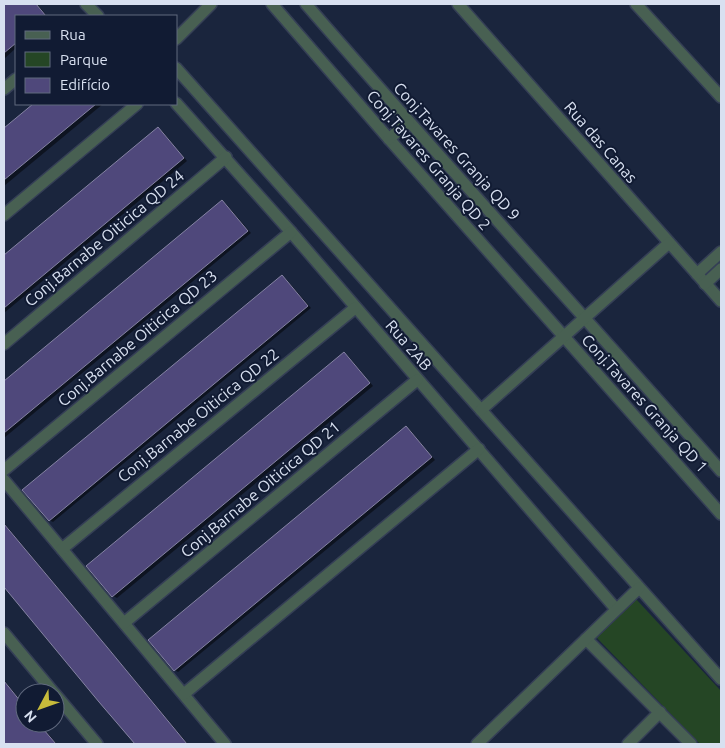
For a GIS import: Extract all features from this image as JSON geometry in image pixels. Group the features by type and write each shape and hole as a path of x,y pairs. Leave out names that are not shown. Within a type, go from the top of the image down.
{"street":[{"path":"86,4 94,15"},
{"path":"178,37 211,4"},
{"name":"Conj.Tavares Granja QD 2","path":"272,4 388,140 564,337"},
{"name":"Conj.Tavares Granja QD 9","path":"306,4 408,122 586,318 721,471"},
{"name":"Rua das Canas","path":"458,4 721,301"},
{"path":"636,4 721,97"},
{"path":"178,70 721,679"},
{"path":"4,89 15,80"},
{"path":"4,215 136,105"},
{"name":"Rua 2AB","path":"178,105 226,157 616,609"},
{"path":"388,140 408,122"},
{"name":"Conj.Barnabe Oiticica QD 24","path":"4,344 226,157"},
{"name":"Conj.Barnabe Oiticica QD 23","path":"4,470 291,232"},
{"path":"481,410 669,243"},
{"path":"697,274 721,252"},
{"path":"705,284 721,269"},
{"name":"Conj.Barnabe Oiticica QD 22","path":"62,548 355,308"},
{"name":"Conj.Tavares Granja QD 1","path":"564,337 721,514"},
{"name":"Conj.Barnabe Oiticica QD 21","path":"124,623 418,380"},
{"path":"184,694 479,449"},
{"path":"4,480 225,744"},
{"path":"478,744 639,588"},
{"path":"4,633 46,683"},
{"path":"586,638 691,744"},
{"path":"65,706 97,744"},
{"path":"628,744 660,712"}],"green space":[{"path":"636,599 721,691 721,744 700,744 596,637"}],"building":[{"path":"4,4 36,4 45,15 15,15 15,44 4,53"},
{"path":"32,105 95,105 4,180 4,128"},
{"path":"158,127 184,158 4,308 4,255"},
{"path":"222,200 248,231 4,433 4,381"},
{"path":"282,275 308,306 49,521 22,490"},
{"path":"344,352 370,383 112,597 86,566"},
{"path":"406,426 432,457 174,671 148,640"},
{"path":"4,524 187,744 135,744 99,702 4,587"},
{"path":"4,681 15,695 15,733 47,733 56,744 4,744"}]}
